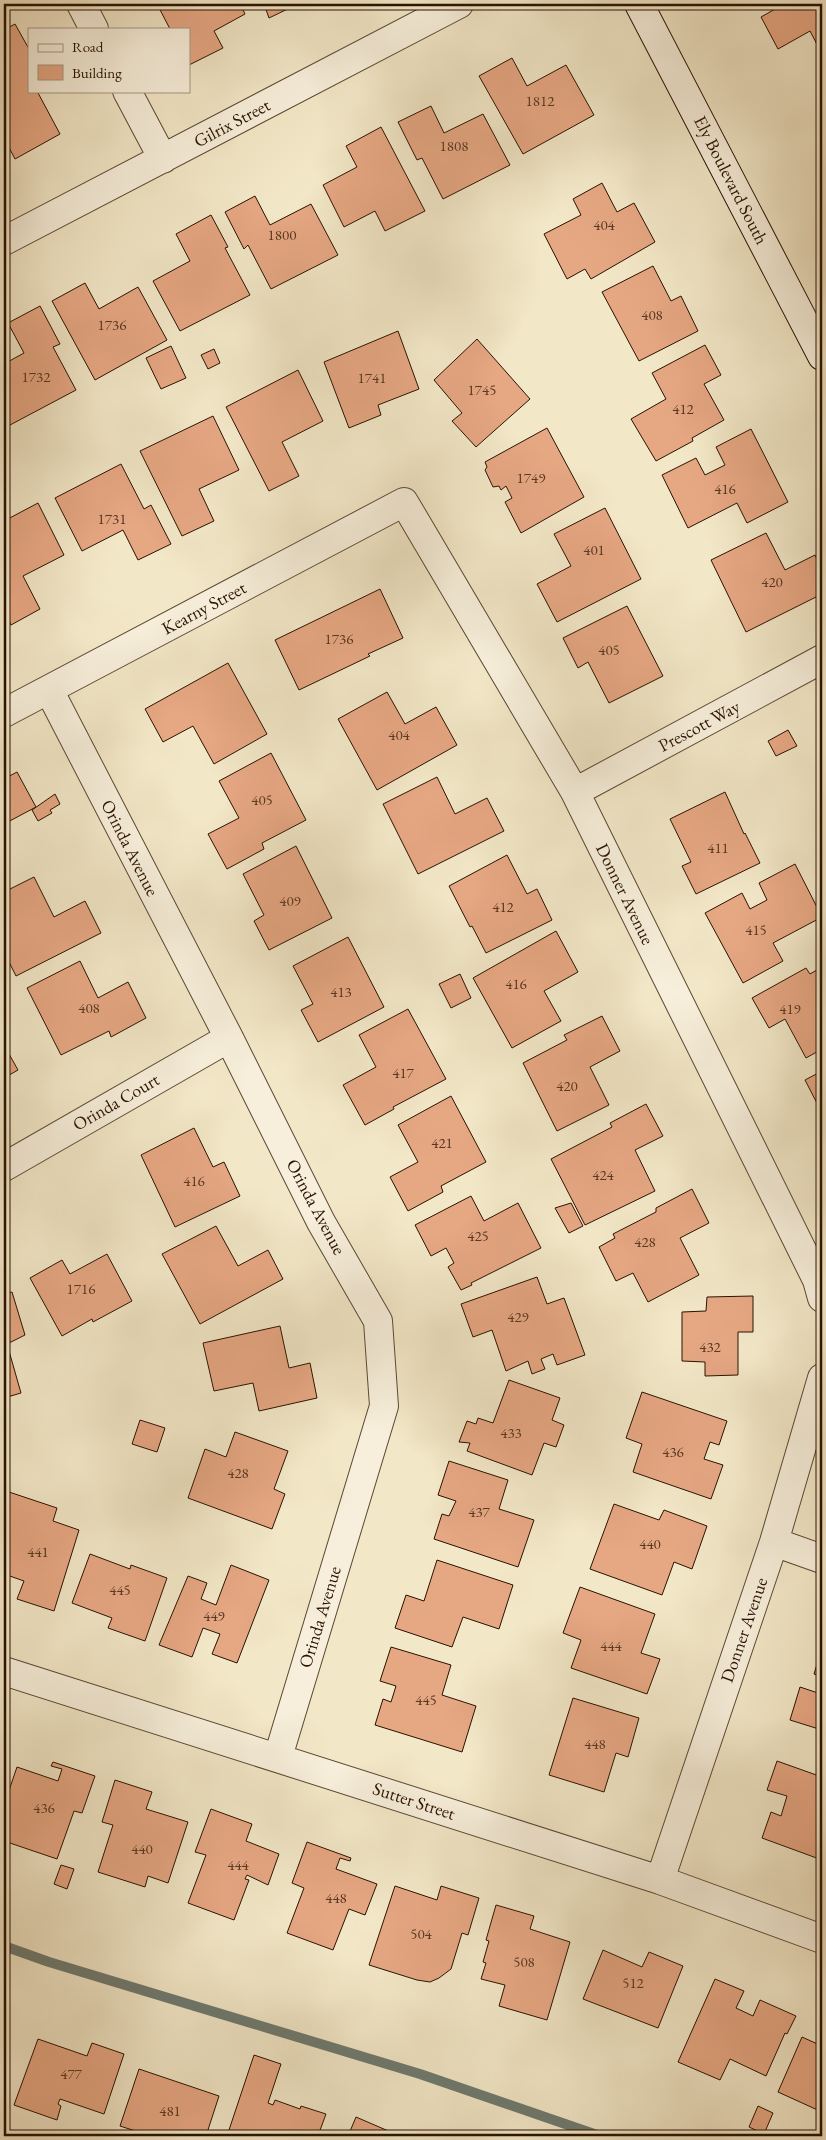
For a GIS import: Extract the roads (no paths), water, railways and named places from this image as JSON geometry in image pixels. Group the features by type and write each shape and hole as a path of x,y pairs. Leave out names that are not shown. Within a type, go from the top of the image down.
{"street":[{"path":"81,4 93,28"},
{"name":"Gilrix Street","path":"4,241 459,4"},
{"name":"Ely Boulevard South","path":"639,4 822,356"},
{"path":"128,92 163,159"},
{"name":"Kearny Street","path":"4,713 404,502"},
{"name":"Donner Avenue","path":"404,502 575,792 816,1280 822,1298"},
{"name":"Prescott Way","path":"575,792 822,659"},
{"name":"Orinda Avenue","path":"48,690 229,1038 321,1222 378,1321 384,1406 278,1757"},
{"name":"Orinda Court","path":"4,1167 229,1038"},
{"name":"Donner Avenue","path":"660,1880 774,1542 822,1378"},
{"path":"774,1542 822,1559"},
{"name":"Sutter Street","path":"4,1671 660,1880 822,1939"}],"waterway":[{"path":"4,1946 49,1962 420,2074 600,2136"}]}
